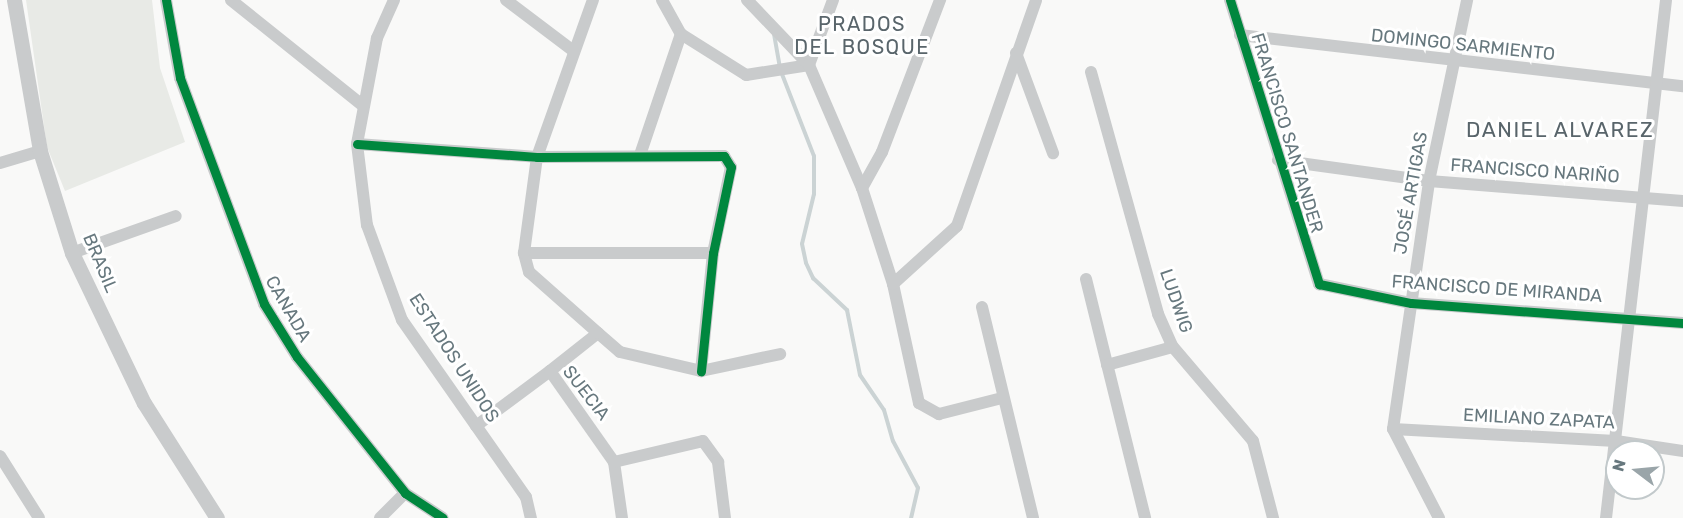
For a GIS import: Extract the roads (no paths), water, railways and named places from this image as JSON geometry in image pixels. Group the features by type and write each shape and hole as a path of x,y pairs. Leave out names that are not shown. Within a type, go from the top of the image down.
{"street":[{"name":"BRASIL","path":"14,0 40,151 72,253 144,403 218,517"},
{"name":"CANADA","path":"166,0 180,78 259,294 297,357 405,493 443,518"},
{"path":"231,0 362,105"},
{"name":"ESTADOS UNIDOS","path":"394,0 376,38 362,105 357,144 380,270 402,320 526,497 531,518"},
{"path":"506,0 572,51"},
{"path":"593,0 572,51 537,157 524,253 529,272 620,352 701,371 780,354"},
{"path":"662,0 681,33 746,75 789,71 808,65"},
{"path":"747,0 808,65 862,188 893,284 919,403 926,410 939,414 1002,398"},
{"path":"808,65 833,0"},
{"path":"862,188 882,152 940,0"},
{"path":"893,284 957,226 1036,0"},
{"name":"FRANCISCO SANTANDER","path":"1230,0 1314,276"},
{"name":"JOSÉ ARTIGAS","path":"1393,429 1429,181 1467,0"},
{"path":"1616,440 1666,0"},
{"path":"640,155 681,33"},
{"name":"DOMINGO SARMIENTO","path":"1240,35 1454,64 1683,86"},
{"path":"1016,53 1053,153"},
{"name":"LUDWIG","path":"1091,72 1158,314 1173,347 1253,441 1273,518"},
{"path":"357,144 537,157 724,156 730,167 713,253 701,371"},
{"path":"0,163 40,151"},
{"name":"FRANCISCO NARIÑO","path":"1278,160 1429,181 1683,201"},
{"path":"72,253 176,216"},
{"path":"524,253 713,253"},
{"name":"FRANCISCO DE MIRANDA","path":"1314,276 1327,288 1411,303 1630,315 1683,323"},
{"path":"1086,279 1145,518"},
{"path":"982,307 1002,398 1033,518"},
{"path":"550,371 598,333"},
{"path":"1107,365 1173,347"},
{"name":"SUECIA","path":"476,426 550,371 614,462 622,518"},
{"path":"1393,429 1439,518"},
{"name":"EMILIANO ZAPATA","path":"1393,429 1605,440"},
{"path":"614,462 693,439 711,449 718,462 725,518"},
{"name":"EMILIANO ZAPATA","path":"1665,448 1683,451"},
{"path":"0,456 39,518"},
{"path":"380,518 405,493"},
{"path":"1606,518 1608,500"}],"waterway":[{"path":"774,34 780,69 814,156 814,194 802,244 806,263 813,278 847,310 860,375 884,410 893,441 918,488 911,518"}],"district":[{"name":"PRADOS DEL BOSQUE","path":"862,36"},
{"name":"DANIEL ALVAREZ","path":"1560,130"}]}
